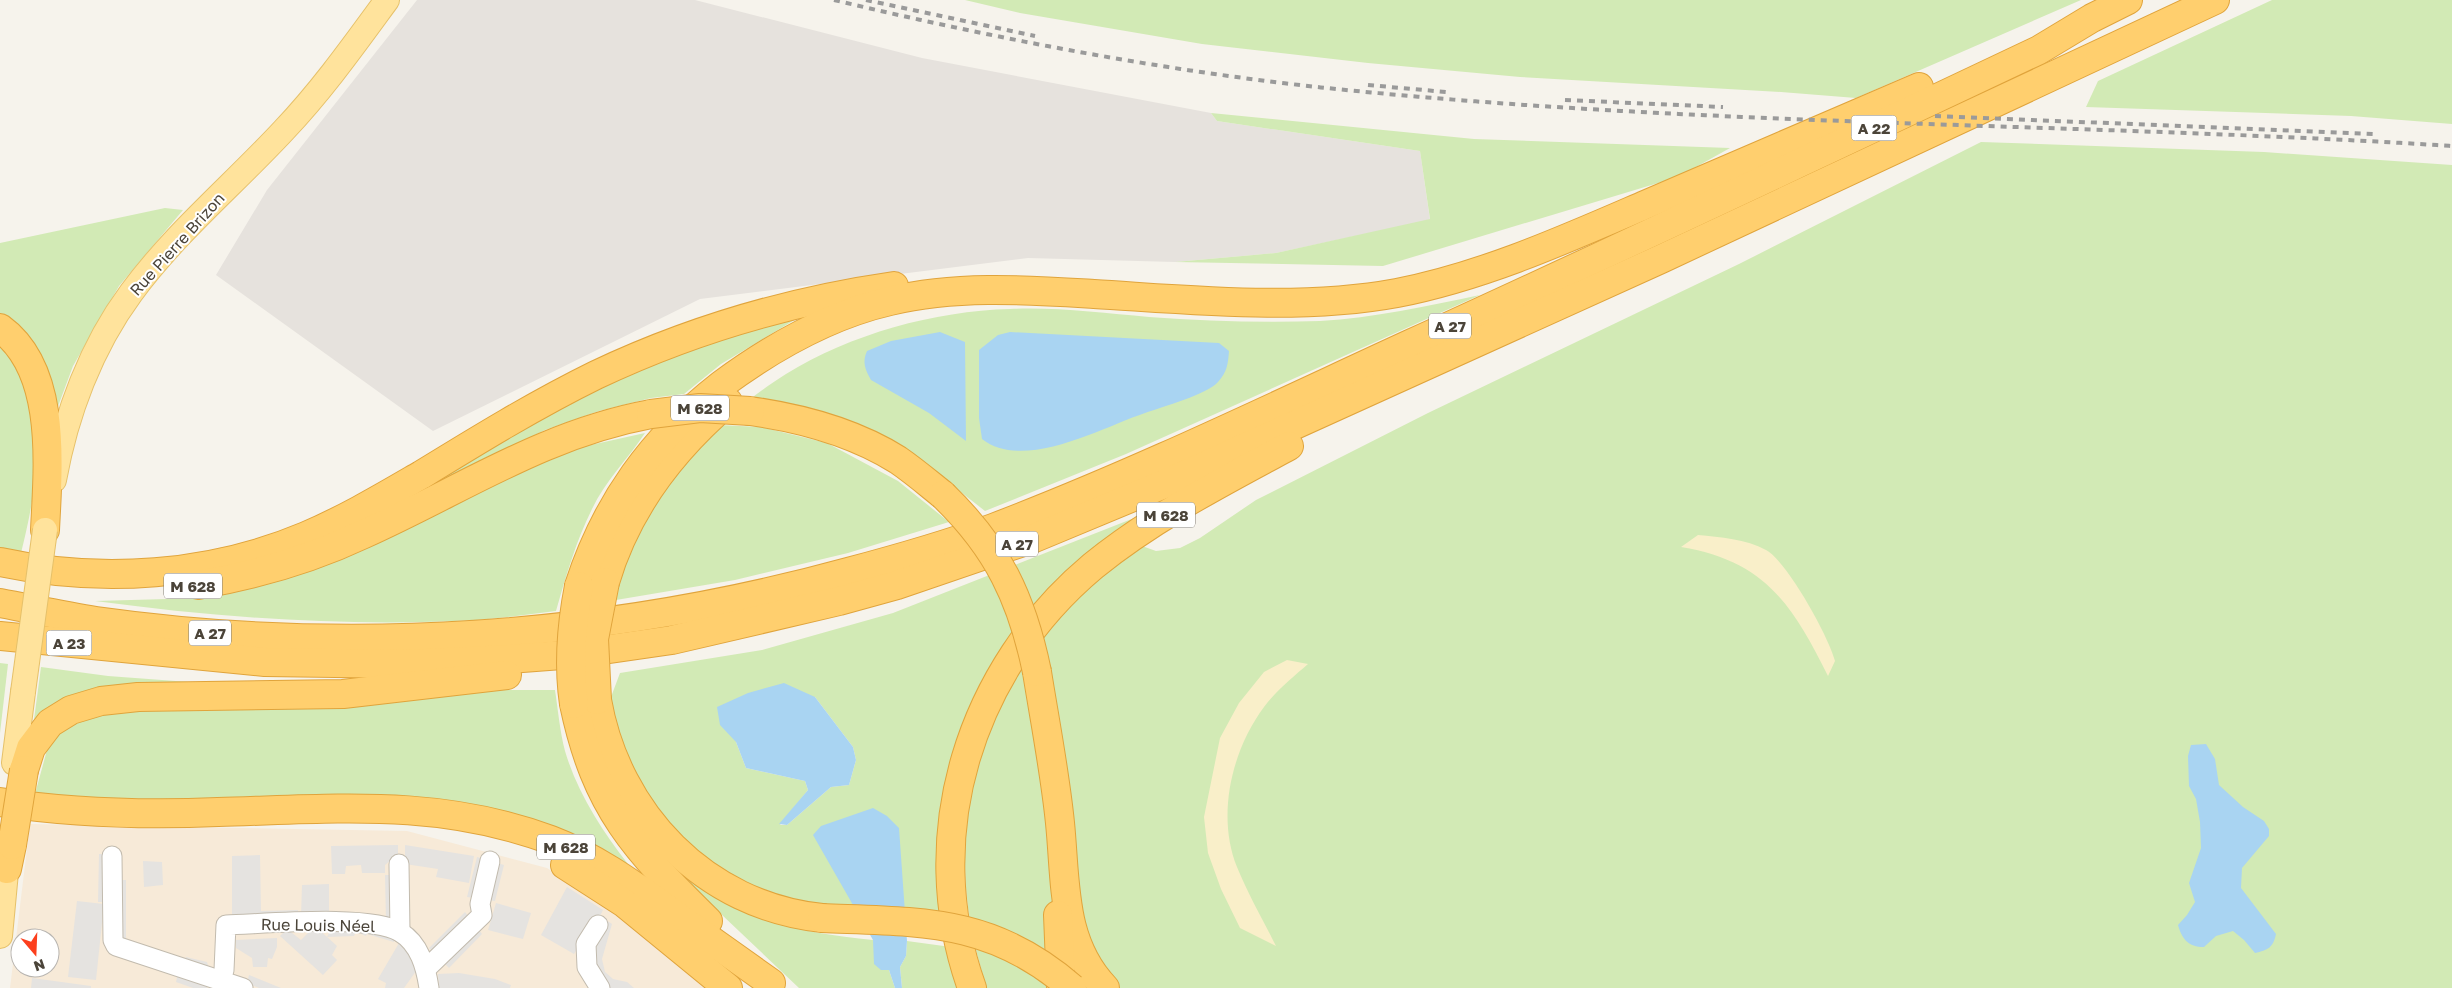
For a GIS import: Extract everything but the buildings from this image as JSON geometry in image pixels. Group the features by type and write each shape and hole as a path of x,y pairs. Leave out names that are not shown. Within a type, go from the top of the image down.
{"highway":[{"name":"A 22","path":"1652,232 2039,50 2092,18 2128,0"},
{"name":"A 22","path":"1661,259 2215,0"},
{"path":"0,562 63,572 142,573 203,566 276,548 345,518 546,400 630,360 737,319 836,294 939,280 1012,278 1318,301 1361,298 1399,292 1473,274 1639,208 2035,37 2092,18"},
{"name":"A 27","path":"0,610 71,620 248,635 369,639 461,636 609,622 715,604 798,585 959,539 1092,488 1257,415 1652,232"},
{"name":"A 27","path":"0,629 138,650 265,662 328,664 406,664 575,654 672,640 839,601 897,585 985,556 1128,500 1661,259"},
{"name":"M 628","path":"972,988 958,936 951,868 952,829 959,782 974,730 993,688 1027,634 1051,606 1081,577 1116,548 1146,527 1217,486 1353,413 1661,259"},
{"name":"M 628","path":"1072,988 1029,956 975,933 907,920 822,918 788,913 753,901 716,882 678,853 647,819 624,783 606,740 570,679 570,646 592,584 590,554 624,489 676,423 739,372 773,350 812,330 852,313 888,301 916,296 999,290 1205,300 1318,301"},
{"path":"0,328 18,346 27,359 39,388 44,409 48,450 46,530"},
{"name":"M 628","path":"0,579 58,588 131,591 194,586 265,572 365,534 526,453 564,438 617,421 651,414 700,408 750,411 792,418 856,439 896,459 943,495 974,527 1003,570 1025,625 1037,672 1060,823 1065,893 1072,930 1084,962 1105,988"},
{"path":"7,851 19,766 34,742 50,723 71,710 101,701 138,697 343,694 605,663 666,652 778,627 850,606 897,585"},
{"name":"A 23","path":"0,603 94,621"},
{"name":"A 23","path":"0,636 138,650"},
{"name":"M 628","path":"585,702 581,739 608,806 624,831 670,884 774,986"},
{"name":"M 628","path":"1052,770 1061,988"},
{"name":"M 628","path":"2,810 87,820 174,813 378,807 432,810 497,823 553,841 613,871 774,986"},
{"name":"M 628","path":"324,808 443,824 479,832 543,854 583,875 624,903 728,988"}],"main road":[{"name":"Rue Pierre Brizon","path":"0,936 7,851 2,810 19,766 23,692 46,530 58,460 73,407 94,356 116,315 131,293 168,250 285,129 338,66 387,0"}],"street":[{"path":"112,856 112,927 113,940 116,946 244,988"},
{"path":"426,969 482,915 480,904 490,861"},
{"path":"399,864 400,932"},
{"name":"Rue Louis Néel","path":"221,980 224,970 226,924 370,922 400,932 415,946 426,969 430,988"},
{"path":"598,925 586,944 587,968 600,988"}],"shaded area":[{"path":"417,0 695,0 922,58 1211,113 1217,121 1420,151 1430,220 1276,253 1175,262 1028,258 700,299 433,431 216,275 267,190"},
{"path":"30,824 407,831 547,868 655,940 706,988 10,988 11,978 60,978 60,928 17,928"},
{"path":"398,845 398,854 385,865 385,873 362,873 361,865 346,866 345,874 332,874 331,846"},
{"path":"405,845 474,856 469,883 436,877 438,869 405,864"},
{"path":"99,854 117,854 117,880 126,880 126,938 108,938 108,902 98,902"},
{"path":"260,855 261,911 298,910 298,916 241,921 232,915 232,856"},
{"path":"477,857 504,865 495,901 467,897"},
{"path":"143,861 162,862 163,885 144,887"},
{"path":"385,875 394,875 394,923 386,922"},
{"path":"329,884 329,915 301,916 302,885"},
{"path":"567,887 603,910 600,916 612,924 602,959 605,972 613,979 627,982 634,988 595,988 579,946 574,954 541,935"},
{"path":"77,901 104,904 96,980 68,977"},
{"path":"496,903 531,913 523,939 488,930"},
{"path":"465,912 482,934 449,968 429,948"},
{"path":"315,926 337,946 332,955 337,960 323,975 280,936 287,929 301,940"},
{"path":"332,927 396,934 394,942 356,932 354,936 327,937"},
{"path":"277,938 277,947 272,959 268,958 267,967 253,967 252,958 236,948 236,940"},
{"path":"399,943 406,947 411,961 419,967 404,988 385,988 386,983 378,979"},
{"path":"186,957 207,962 210,971 207,988 193,988 176,982"},
{"path":"459,973 495,979 511,985 510,988 439,988 438,974"},
{"path":"249,975 281,988 259,988 247,983"},
{"path":"32,978 91,986 91,988 31,988"}],"green space":[{"path":"965,0 2081,0 1856,98 1520,77 1368,63 1202,44 1020,13"},
{"path":"2272,0 2452,0 2452,124 2351,116 2086,107 2098,81"},
{"path":"1211,113 1474,139 1730,148 1678,177 1383,266 1175,262 1276,253 1430,219 1420,151 1217,121"},
{"path":"1981,142 2264,152 2452,165 2452,988 1118,988 1080,927 1042,638 1087,588 1142,546 1156,551 1180,548 1200,538 1256,500 1428,413 1739,264"},
{"path":"165,208 183,210 119,286 73,366 54,417 32,345 0,314 0,243"},
{"path":"1480,295 1126,454 985,511 948,482 749,400 786,374 838,347 894,327 952,314 1010,309 1045,309 1213,321 1320,321 1380,314"},
{"path":"811,310 721,364 684,394 651,398 599,411 545,430 351,527 521,429 653,363 712,338"},
{"path":"0,342 25,377 32,398 36,420 37,442 34,487 21,553 0,548"},
{"path":"719,425 761,427 827,443 898,481 949,522 848,553 735,580 616,600 621,566 666,483"},
{"path":"645,433 603,489 586,521 576,546 556,611 477,620 333,622 190,612 95,601 167,599 226,592 441,508 547,460 586,446"},
{"path":"1152,511 987,677 942,921 856,912 745,889 688,855 639,794 617,739 611,697 620,673 762,650 893,613","holes":["815,697 853,747 856,760 849,785 831,787 787,825 780,825 808,790 805,781 746,768 736,742"]},
{"path":"1026,658 1051,857 1056,988 987,988 968,909 965,857 966,831 975,777 984,740 998,708"},
{"path":"0,663 8,664 0,733"},
{"path":"41,667 108,676 216,684 146,689 33,727"},
{"path":"500,690 555,690 563,744 576,781 600,825 628,864 578,841 488,812 381,795 261,802 135,802 35,794 53,728 87,712 200,705 318,708"},
{"path":"664,855 708,892 742,911 778,924 816,932 873,940 889,970 895,988 799,988 664,860"},
{"path":"907,941 951,947 962,988 902,988 900,967 906,956"}],"sand":[{"path":"1698,535 1750,543 1766,550 1775,557 1806,601 1825,635 1835,661 1828,676 1802,627 1788,607 1755,575 1734,563 1710,554 1681,547"},
{"path":"1287,660 1308,664 1274,695 1253,724 1243,743 1236,763 1228,805 1231,847 1237,867 1276,946 1240,928 1221,889 1208,853 1204,817 1220,738 1239,703 1264,672"}],"water":[{"path":"940,332 965,342 966,441 929,413 871,380 865,366 867,351 891,341"},
{"path":"1010,332 1219,343 1229,351 1225,371 1218,382 1213,387 1195,396 1064,444 1019,451 999,448 982,439 979,418 979,350 998,335"},
{"path":"784,683 815,697 853,747 856,760 849,785 831,787 787,825 779,824 808,790 805,781 746,768 736,742 720,725 717,707 748,693"},
{"path":"2206,744 2215,759 2219,785 2243,807 2264,821 2269,829 2269,836 2242,868 2241,888 2276,934 2271,945 2260,952 2255,953 2233,931 2216,936 2204,947 2194,946 2186,941 2178,925 2195,902 2189,883 2201,848 2200,822 2196,799 2189,786 2188,756 2191,745"},
{"path":"873,808 887,816 899,828 907,941 906,956 900,967 902,988 895,988 889,970 881,970 874,964 873,940 813,835 821,826"}],"railway":[{"path":"834,0 954,27 1134,62 1256,80 1459,100 1600,110 1742,117 2168,132 2452,146"},
{"path":"866,0 1035,36"},
{"path":"1368,85 1446,92"},
{"path":"1565,100 1723,107"},
{"path":"1935,116 2375,134"}]}
